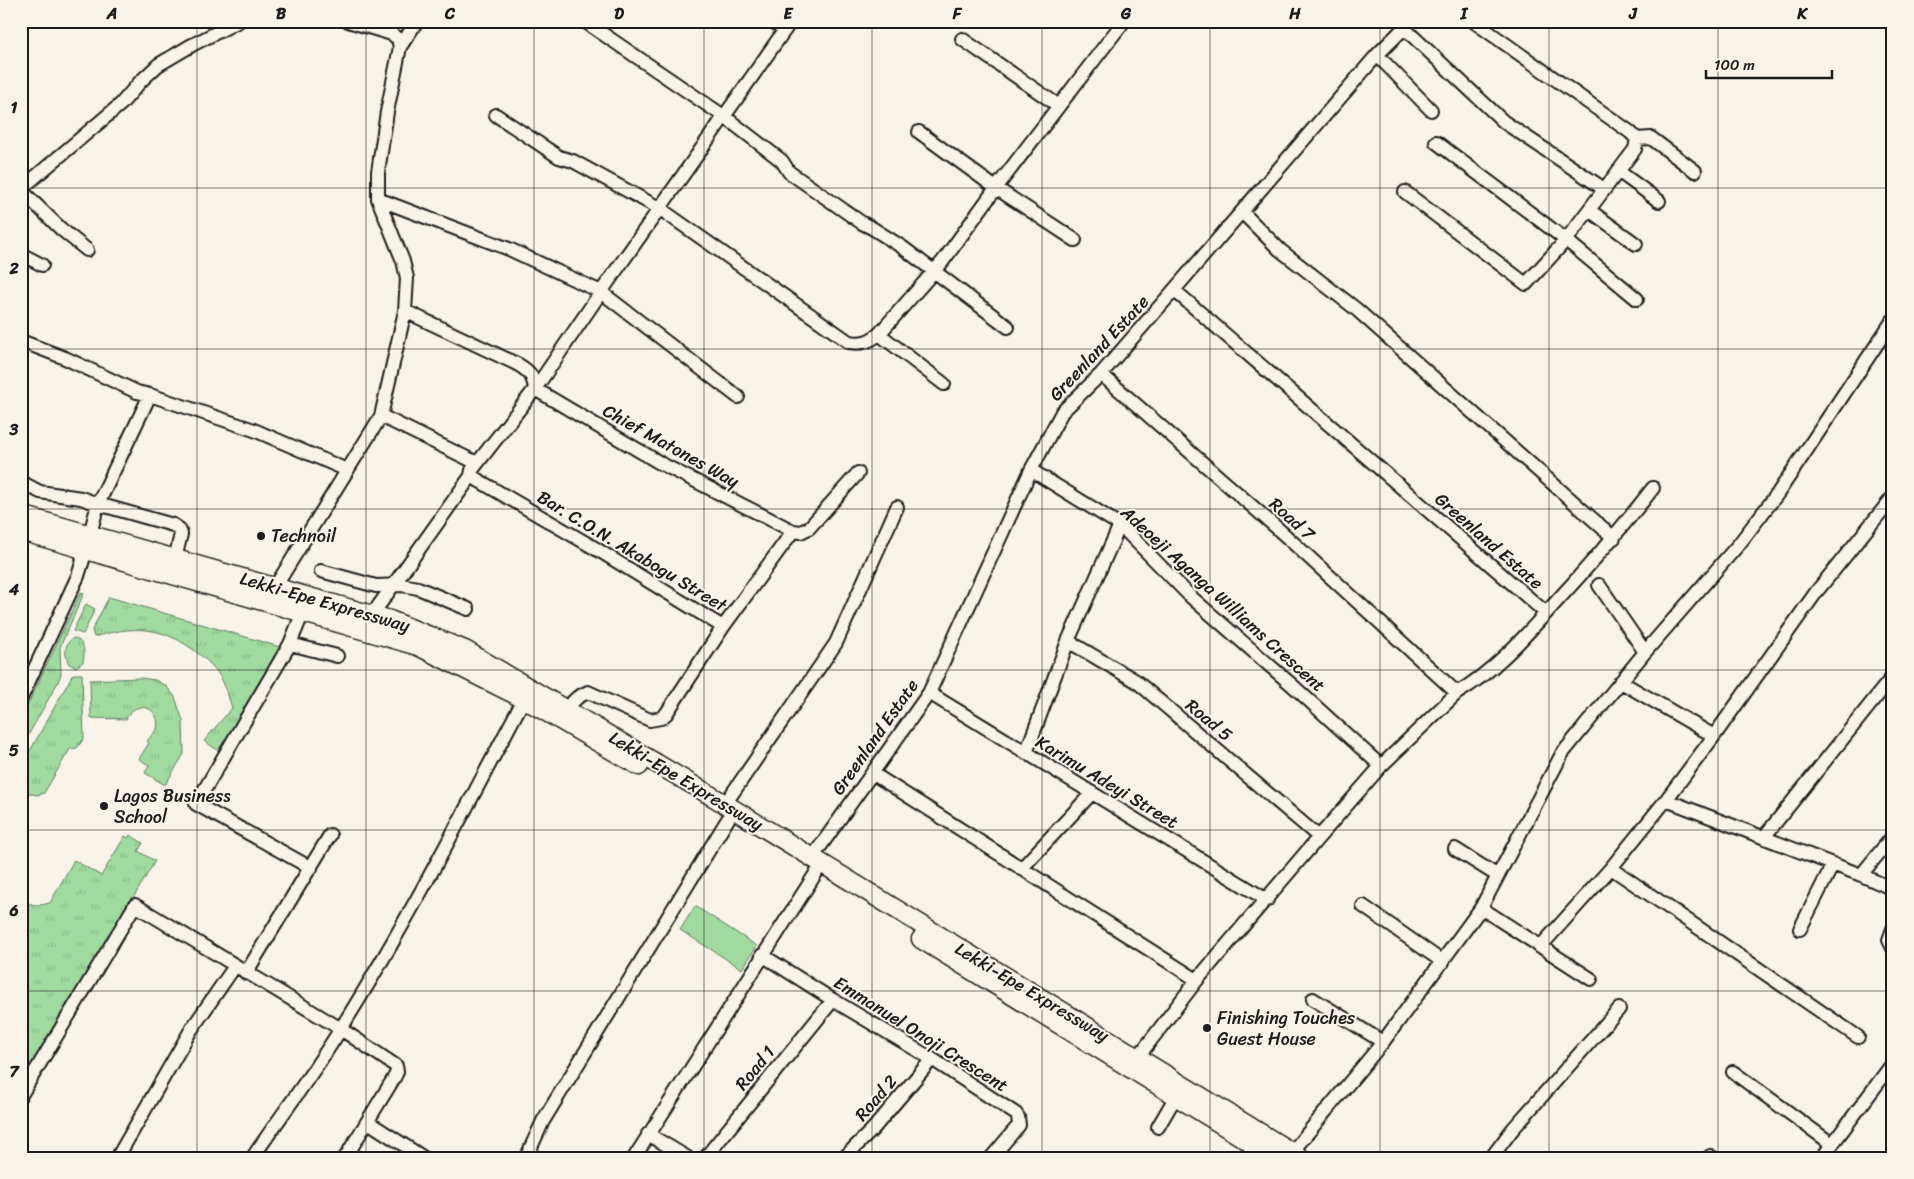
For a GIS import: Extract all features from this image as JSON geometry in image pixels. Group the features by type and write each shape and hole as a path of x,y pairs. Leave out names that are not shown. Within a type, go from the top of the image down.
{"highway":[{"name":"Lekki-Epe Expressway","path":"21,515 85,541 303,612 418,646 524,699 669,783 726,812"},
{"name":"Lekki-Epe Expressway","path":"21,531 85,541 175,559 415,628 466,650 566,708 726,812 917,929 1176,1096 1250,1151 1289,1156"},
{"name":"Lekki-Epe Expressway","path":"917,929 1138,1057 1289,1156"}],"street":[{"path":"87,250 61,229 21,189 121,104 158,65 239,21"},
{"path":"348,21 392,34 398,39 400,46"},
{"path":"275,587 381,416 405,311 407,278 404,261 378,199 378,172 400,46 417,21"},
{"path":"584,21 725,117 782,162 788,172 934,270 1008,327"},
{"path":"372,615 472,476 472,470 534,389 600,292 788,26 772,21"},
{"path":"496,115 560,157 573,161 659,208 849,342 859,343 874,338 950,252 996,188 1124,21"},
{"path":"1473,21 1638,139 1651,138 1695,171"},
{"path":"1174,290 1377,55 1406,25 1504,122 1604,189"},
{"path":"962,39 1059,106"},
{"path":"1377,55 1431,110"},
{"path":"919,132 996,188 1075,240"},
{"path":"1405,192 1526,284 1566,240 1635,149 1638,139"},
{"path":"1436,142 1566,240 1637,298"},
{"path":"1618,172 1659,201"},
{"path":"378,199 509,249 600,292 738,397"},
{"path":"1589,210 1636,244"},
{"path":"1242,212 1280,250 1356,309 1614,538"},
{"path":"21,254 42,264"},
{"name":"Greenland Estate","path":"634,1158 762,955 814,865 872,773 929,693 1031,470 1062,412 1101,374 1174,290 1546,613"},
{"path":"405,311 527,370 533,377 534,389"},
{"path":"1289,1156 1383,1042 1481,908 1562,754 1645,652 1739,544 1778,493 1893,320"},
{"path":"874,338 944,384"},
{"path":"21,341 69,360 138,392 254,430 347,470"},
{"name":"Road 7","path":"1101,374 1277,528 1457,693"},
{"name":"Chief Matones Way","path":"534,389 660,462 793,531"},
{"path":"21,698 78,576 83,560 85,541 98,504 150,395"},
{"path":"381,416 477,463"},
{"name":"Adeoeji Aganga Williams Crescent","path":"1031,470 1120,525 1191,597 1381,766"},
{"name":"Bar. C.O.N. Akabogu Street","path":"472,476 598,550 723,627 793,531 801,532 808,528 858,473"},
{"path":"21,482 40,492 81,498 173,526 179,529 181,534 175,559"},
{"path":"1138,1057 1197,980 1381,766 1457,693 1493,667 1546,613 1614,538 1653,488"},
{"path":"1540,947 1610,868 1666,800 1817,591 1893,498"},
{"path":"526,1158 543,1121 726,812 836,643 897,507"},
{"path":"1026,754 1068,641 1120,525"},
{"path":"321,571 376,586 394,585 418,588 468,609"},
{"path":"1599,585 1645,652"},
{"path":"303,612 290,644 196,804 311,868"},
{"path":"566,708 578,697 588,692 650,720 661,718 672,706 723,627"},
{"name":"Road 5","path":"1068,641 1136,681 1319,837"},
{"path":"290,644 337,656"},
{"path":"1764,837 1893,676"},
{"path":"1621,682 1714,736"},
{"name":"Karimu Adeyi Street","path":"929,693 1267,900"},
{"path":"254,1158 341,1029 434,868 524,699"},
{"path":"872,773 1197,980"},
{"path":"1021,869 1092,793"},
{"path":"1666,800 1862,874 1893,889"},
{"path":"246,973 330,835"},
{"path":"1862,874 1893,836"},
{"path":"1455,849 1498,876"},
{"path":"1800,928 1833,864"},
{"path":"1610,868 1858,1037"},
{"path":"21,1095 135,905 341,1029 396,1066 397,1072 394,1078 345,1158"},
{"path":"1363,906 1443,962"},
{"path":"1481,908 1591,979"},
{"path":"1893,929 1889,940 1893,948"},
{"name":"Emmanuel Onoji Crescent","path":"762,955 932,1059 1018,1117 1019,1124 990,1158"},
{"path":"117,1158 191,1030 234,966"},
{"path":"1313,999 1383,1042"},
{"name":"Road 1","path":"705,1158 833,1000"},
{"path":"1491,1158 1512,1130 1619,1009"},
{"name":"Road 2","path":"844,1158 873,1129 932,1059"},
{"path":"1822,1158 1893,1064"},
{"path":"1733,1072 1832,1144"},
{"path":"1158,1128 1176,1096"},
{"path":"368,1122 424,1158"},
{"path":"648,1134 688,1158"}],"green space":[{"path":"81,592 84,593 60,647 61,674 58,682 21,748 21,719"},
{"path":"109,597 280,647 219,751 204,741 232,708 218,673 208,661 195,651 159,632 134,630 108,633 94,637 92,630"},
{"path":"86,604 95,609 83,634 73,631"},
{"path":"74,638 80,642 84,651 83,662 76,667 69,664 66,657 68,642"},
{"path":"73,674 82,674 84,738 77,748 70,749 44,793 37,795 27,793 21,785 21,767"},
{"path":"140,678 155,680 166,686 175,697 183,721 184,754 165,785 145,773 149,765 139,759 149,743 147,741 157,729 156,715 152,711 141,707 130,712 126,719 91,718 90,680"},
{"path":"130,835 143,843 138,851 155,861 21,1088 21,900 36,905 50,903 74,860 101,876 125,836 128,838"},
{"path":"695,906 757,946 742,969 680,930"}],"place":[{"name":"Technoil","path":"261,536"},
{"name":"Lagos Business School","path":"104,806"},
{"name":"Finishing Touches Guest House","path":"1207,1028"}]}
